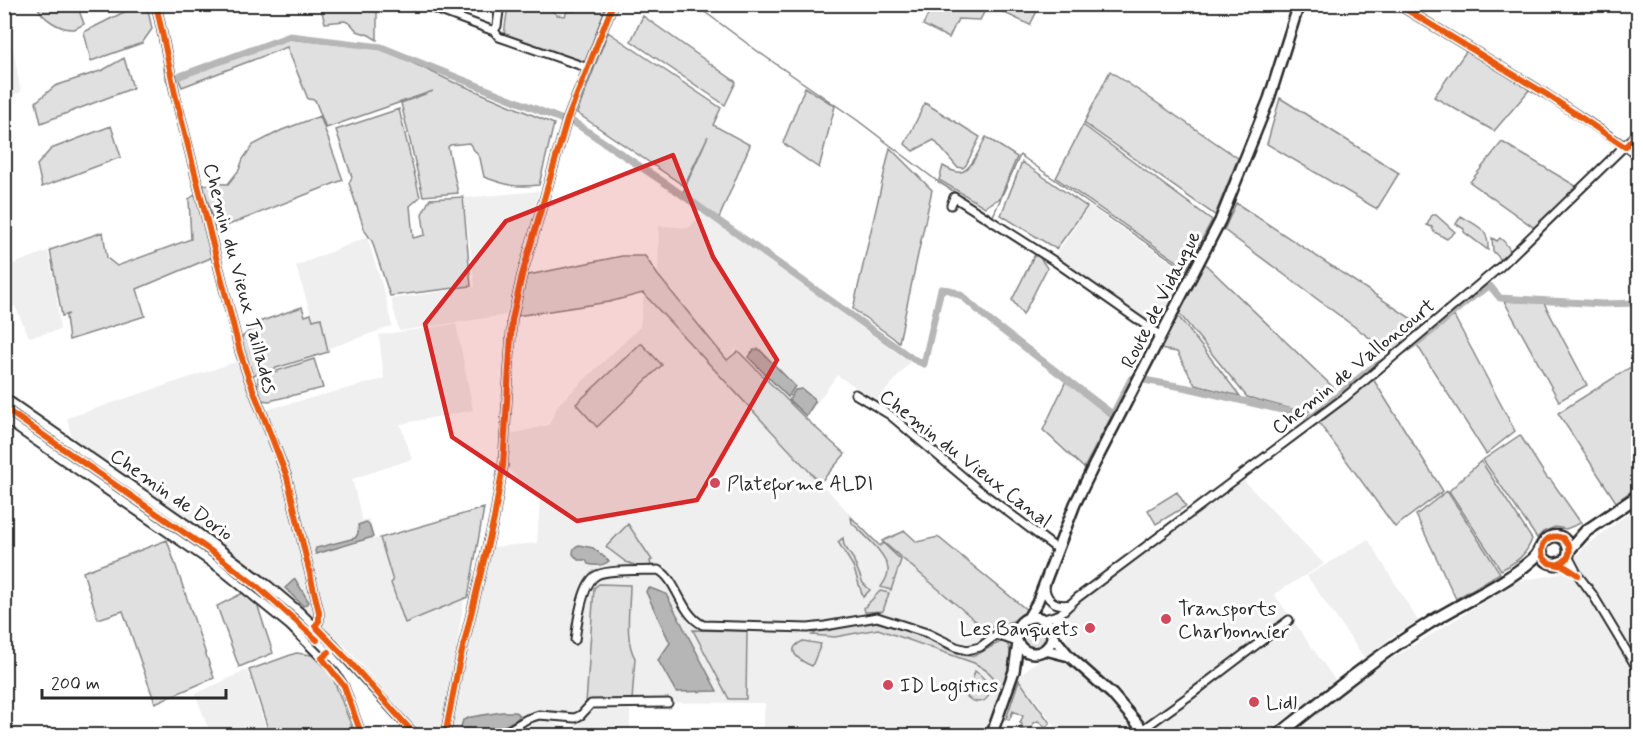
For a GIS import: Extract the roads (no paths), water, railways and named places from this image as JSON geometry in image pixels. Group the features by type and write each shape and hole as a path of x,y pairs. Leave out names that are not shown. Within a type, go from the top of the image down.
{"main road":[{"path":"1277,735 1383,654 1428,624 1517,572 1532,560 1549,538 1556,536 1563,538 1586,531 1638,496"},
{"path":"1517,572 1564,561 1586,531"},
{"path":"1563,538 1567,543 1569,553"},
{"path":"1541,549 1543,557 1554,563"}],"street":[{"name":"Chemin du Vieux Taillades","path":"156,4 181,120 240,352 287,477 319,612 319,621 315,626"},
{"path":"422,4 494,31 499,37 588,68"},
{"path":"494,31 497,26 500,4"},
{"path":"445,735 458,668 494,519 503,466 512,320 522,275 561,136 614,4"},
{"name":"Route de Vidauque","path":"1028,618 1037,603 1075,504 1220,221 1269,99 1299,4"},
{"path":"1397,4 1546,94 1638,155"},
{"name":"Chemin de Valloncourt","path":"1052,632 1060,614 1071,604 1344,398 1501,266 1638,133"},
{"path":"951,205 954,197 1054,261 1161,336"},
{"name":"Chemin du Vieux Canal","path":"855,394 890,415 975,487 1057,549"},
{"name":"Chemin de Dorio","path":"4,397 221,548 268,585 315,626 416,735"},
{"path":"4,420 219,568 290,627 336,674 344,686 362,735"},
{"path":"1569,553 1578,575 1593,595 1638,670"},
{"path":"1554,563 1569,568 1578,575"},
{"path":"575,640 578,614 594,576 604,573 658,570 671,582 678,597 696,621 703,625 807,628 877,616 967,650 980,647 996,635 1018,626"},
{"path":"1045,581 1046,593 1051,602 1064,606 1071,604"},
{"path":"1037,603 1042,619 1069,656 1112,694 1145,732 1289,620"},
{"name":"Chemin de Valloncourt","path":"1042,619 1060,614"},
{"path":"1042,619 1028,618 1018,626 1016,634 1022,648 1028,652 1069,656"},
{"path":"1014,671 1024,658 1040,652 1050,643 1052,632"},
{"path":"996,635 1018,642"},
{"path":"991,735 1014,671 1018,642"},
{"path":"499,735 539,715 574,718 581,715 591,704 668,704"}],"waterway":[{"path":"694,4 857,120 937,181 993,216 1020,155 1188,271"},
{"path":"166,67 169,80 290,36 381,47 575,123 671,187 913,359 924,364 941,289 950,290 962,296 990,321 1111,413 1114,412 1133,378 1188,388 1312,417 1370,369 1388,359"},
{"path":"1403,351 1490,286 1500,298 1602,304 1638,303"},
{"path":"1607,510 1638,488"},
{"path":"1596,532 1638,503"}],"place":[{"name":"Plateforme ALDI","path":"715,483"},
{"name":"Transports Charbonnier","path":"1166,619"},
{"name":"Les Banquets","path":"1090,628"},
{"name":"ID Logistics","path":"888,685"},
{"name":"Lidl","path":"1254,702"}]}
